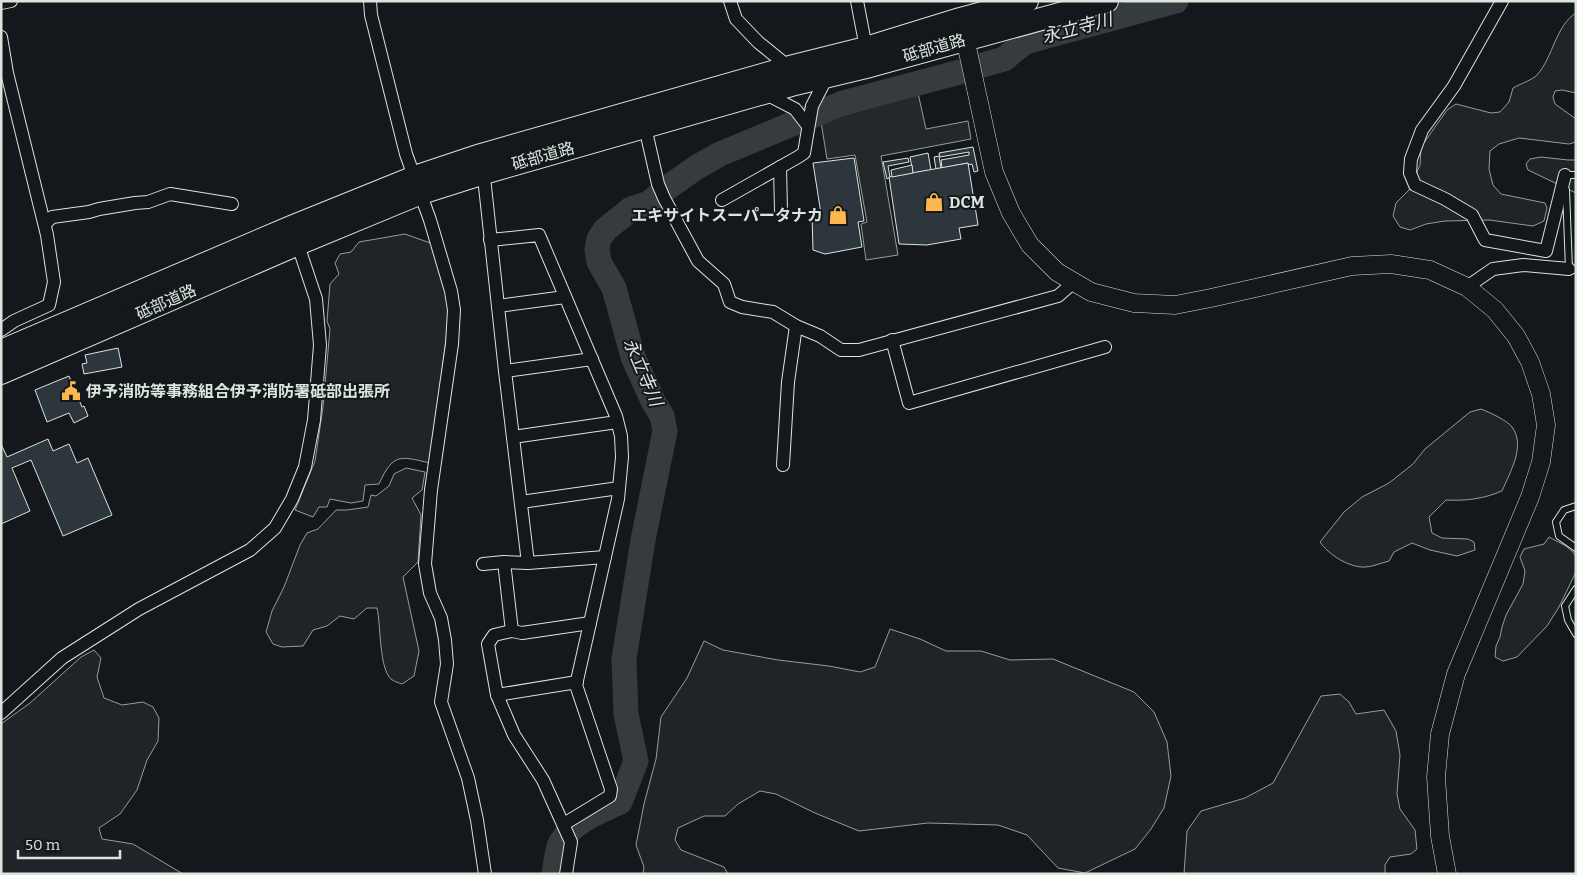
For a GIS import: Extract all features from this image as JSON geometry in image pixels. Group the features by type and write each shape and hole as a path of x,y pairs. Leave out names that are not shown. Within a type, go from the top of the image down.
{"highway":[{"name":"砥部道路","path":"963,29 1027,1"},
{"name":"砥部道路","path":"2,366 295,235 418,185 483,164 963,29 1107,1"},
{"name":"砥部道路","path":"483,164 645,127 764,93 792,76 827,76 868,57"}],"street":[{"path":"1,3 11,1"},
{"path":"370,1 371,15 404,145 451,291 454,310 452,344 431,490 426,564 430,593 441,618 445,640 447,664 441,702 468,778 477,820 485,874"},
{"path":"730,1 736,19 792,76"},
{"path":"857,1 868,57"},
{"path":"1502,1 1454,86 1422,130 1411,158 1410,173 1416,185 1472,215 1486,240 1546,251 1570,175"},
{"path":"963,29 994,172 1011,213 1030,245 1057,272 1091,292 1134,303 1175,305 1352,266 1392,264 1430,270 1467,287 1495,310 1516,336 1530,362 1541,394 1546,425 1541,462 1530,497 1456,674 1440,734 1436,777 1440,836 1448,874"},
{"path":"1,37 7,73 47,235 54,282 49,305 14,321 1,330"},
{"path":"722,200 804,153 812,106 827,76"},
{"path":"764,93 795,109 808,126"},
{"path":"645,127 658,184 664,198 698,261 724,284 730,302 742,307 773,312 796,326 820,336 841,350 859,350 1058,296 1074,282"},
{"path":"483,164 490,240 528,563"},
{"path":"780,167 781,210"},
{"path":"44,224 52,217 148,202 170,194 232,204"},
{"path":"1,713 62,658 139,609 250,550 274,528 292,499 305,467 314,420 320,345 316,299 295,235"},
{"path":"490,240 539,235 618,422 621,436 622,457 619,488 576,685 611,789 610,796 565,826"},
{"path":"1467,287 1493,269 1523,265 1572,269"},
{"path":"498,306 565,297"},
{"path":"783,465 788,382 796,326"},
{"path":"892,340 910,403 1105,347"},
{"path":"505,371 592,359"},
{"path":"513,437 618,422"},
{"path":"521,502 619,488"},
{"path":"483,564 504,562 528,563 605,557"},
{"path":"504,562 512,632"},
{"path":"566,874 571,842 543,780 514,735 497,695 488,644 494,635 512,632 522,633 590,622"},
{"path":"497,695 577,682"}],"lane":[{"path":"1570,175 1572,269"},
{"path":"1576,506 1564,510 1556,522 1559,536 1576,548"},
{"path":"1576,589 1565,606 1568,620 1576,634"}],"shaded area":[{"path":"1576,13 1576,93 1562,90 1555,91 1553,97 1555,104 1576,119 1576,142 1569,144 1519,138 1499,144 1490,151 1489,169 1493,185 1501,194 1545,203 1547,208 1544,221 1533,226 1489,220 1445,221 1426,224 1410,230 1400,227 1393,216 1396,203 1409,190 1420,165 1421,147 1447,110 1456,104 1491,113 1500,112 1509,102 1513,88 1537,75 1564,25"},
{"path":"918,93 926,129 968,121 971,139 881,156 898,255 866,260 861,224 867,222 855,155 827,159 821,122"},
{"path":"1541,157 1576,160 1576,193 1528,170 1526,164 1530,159"},
{"path":"405,234 433,244 450,309 430,463 404,458 398,459 389,467 379,484 365,485 363,501 351,503 330,499 327,507 319,507 313,517 295,510 315,461 323,407 330,329 327,321 330,284 339,274 335,263 340,254 351,252 359,242"},
{"path":"1481,409 1507,422 1516,434 1517,451 1502,491 1474,499 1446,500 1429,517 1432,533 1442,538 1468,539 1474,542 1475,550 1457,556 1430,550 1412,543 1394,552 1389,561 1374,566 1359,567 1346,563 1324,547 1320,542 1344,512 1362,497 1389,483 1413,464 1425,449 1470,412"},
{"path":"406,468 425,472 422,490 412,498 421,515 418,562 403,577 419,651 414,676 402,684 392,680 387,674 382,656 377,608 367,608 354,619 340,616 327,626 313,630 303,646 282,647 273,644 266,632 272,611 307,533 318,529 336,510 368,507 371,495 376,496 389,486 394,474"},
{"path":"1549,537 1573,552 1576,557 1576,572 1559,607 1547,626 1517,657 1503,661 1495,657 1496,646 1506,615 1523,584 1525,571 1520,557 1524,549 1544,544"},
{"path":"890,629 920,639 946,651 981,651 1010,660 1053,659 1134,692 1154,712 1167,742 1171,776 1164,808 1151,829 1135,849 1085,873 1058,868 1027,835 998,825 928,823 859,831 776,794 760,791 738,804 725,816 704,816 678,828 675,840 681,850 724,867 728,874 643,874 644,867 636,845 656,759 661,717 687,678 704,641 723,650 860,672 875,667"},
{"path":"94,650 101,658 97,677 104,698 122,705 143,702 153,707 159,718 158,741 147,760 137,790 120,814 99,828 102,839 133,844 183,874 1,874 1,724 30,703 81,657"},
{"path":"1340,694 1349,702 1356,714 1384,710 1396,731 1400,755 1397,794 1400,809 1415,830 1417,849 1411,854 1390,857 1385,865 1385,874 1184,874 1187,831 1201,811 1245,798 1273,783 1321,696"}],"building":[{"path":"973,147 978,171 974,172 972,164 968,165 968,163 942,168 941,160 969,155 969,152 940,157 939,153"},
{"path":"928,153 931,170 913,173 910,157"},
{"path":"939,156 941,168 936,169 934,157"},
{"path":"854,158 864,221 858,222 862,247 825,254 813,250 812,216 821,214 813,163"},
{"path":"908,158 909,162 888,166 890,177 887,179 883,162"},
{"name":"DCM","path":"968,163 978,225 959,228 961,239 927,245 899,244 889,177"},
{"path":"912,165 913,173 892,177 891,170"},
{"path":"118,348 122,367 84,374 82,364 87,363 85,355"},
{"path":"69,376 82,407 84,406 88,416 74,423 69,413 47,422 35,390"},
{"path":"48,439 53,451 69,444 77,463 88,458 112,515 63,536 31,460 12,468 30,511 1,524 1,444 7,457"}],"waterway":[{"name":"永立寺川","path":"983,65 1004,59 1025,42 1176,1"},
{"name":"永立寺川","path":"554,874 559,846 566,835 580,823 620,802 636,761 626,714 624,659 643,540 665,431 662,416 633,357 614,288 599,262 597,250 599,239 605,230 631,209 649,203 697,167 720,154 843,103 960,72"}],"place":[{"name":"DCM","path":"934,202"},
{"name":"エキサイトスーパータナカ","path":"838,215"},
{"name":"伊予消防等事務組合伊予消防署砥部出張所","path":"71,391"}]}
